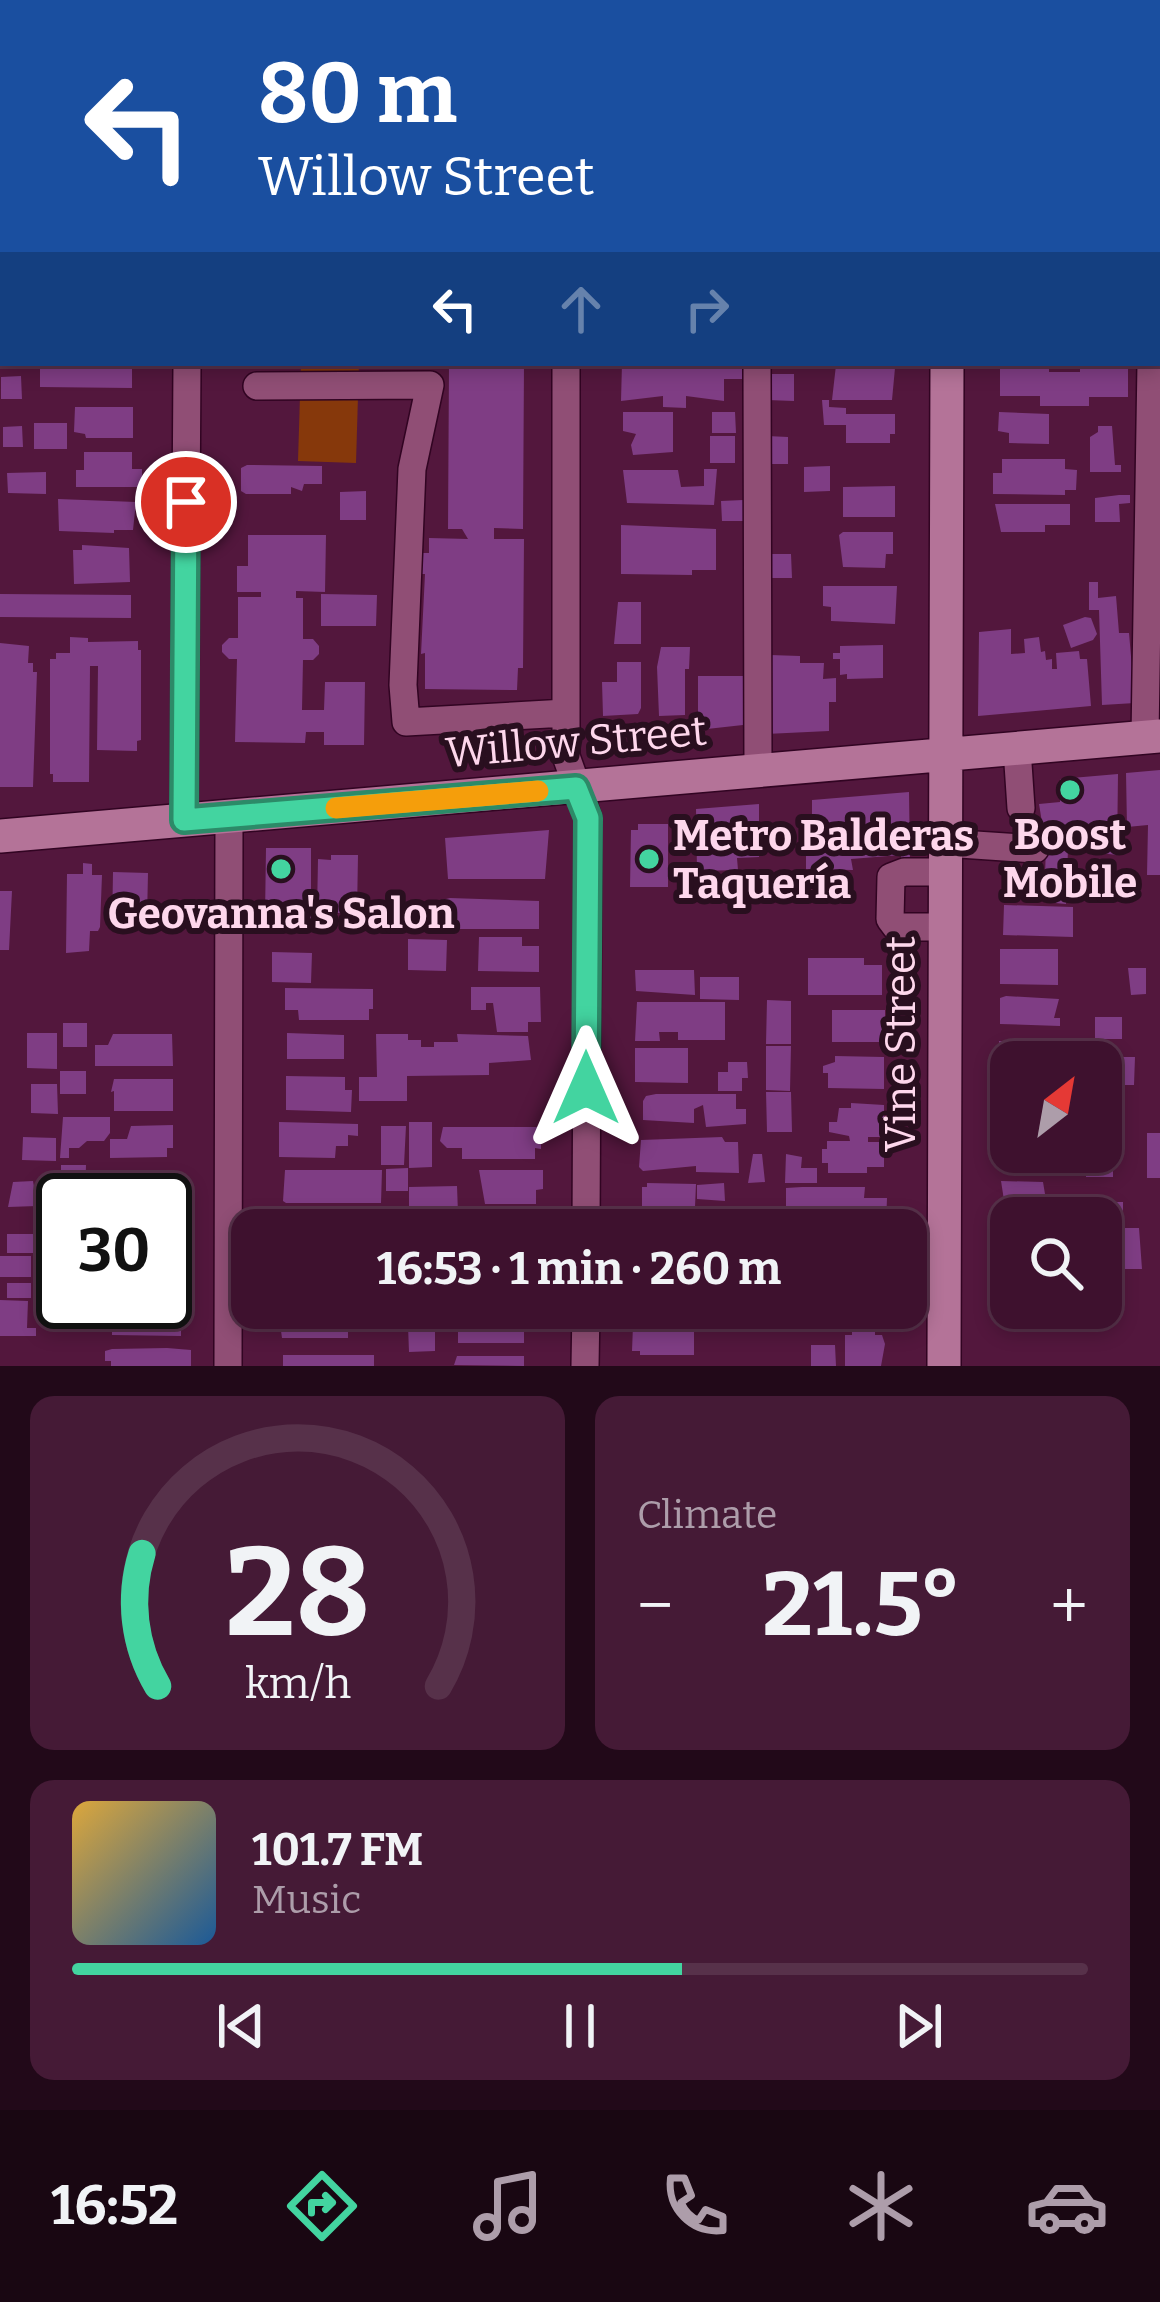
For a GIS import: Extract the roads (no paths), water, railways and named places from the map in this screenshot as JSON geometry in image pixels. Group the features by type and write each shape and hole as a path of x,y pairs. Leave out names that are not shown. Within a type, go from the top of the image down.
{"main road":[{"name":"Vine Street","path":"944,1366 947,366"},
{"name":"Willow Street","path":"0,836 1153,736"}],"street":[{"path":"184,820 187,366"},
{"path":"566,366 566,756 588,818 586,1209"},
{"path":"757,366 758,769"},
{"path":"1151,366 1153,736"},
{"path":"256,386 431,374 412,469 403,685 406,722 566,713"},
{"path":"1017,748 1021,808"},
{"path":"228,1366 229,817"},
{"path":"945,927 896,927 890,919 891,877 945,858 1035,849"},
{"path":"585,1366 586,1329"}],"place":[{"name":"Boost Mobile","path":"1070,790"},
{"name":"Metro Balderas Taquería","path":"649,859"},
{"name":"Geovanna's Salon","path":"281,869"}]}
